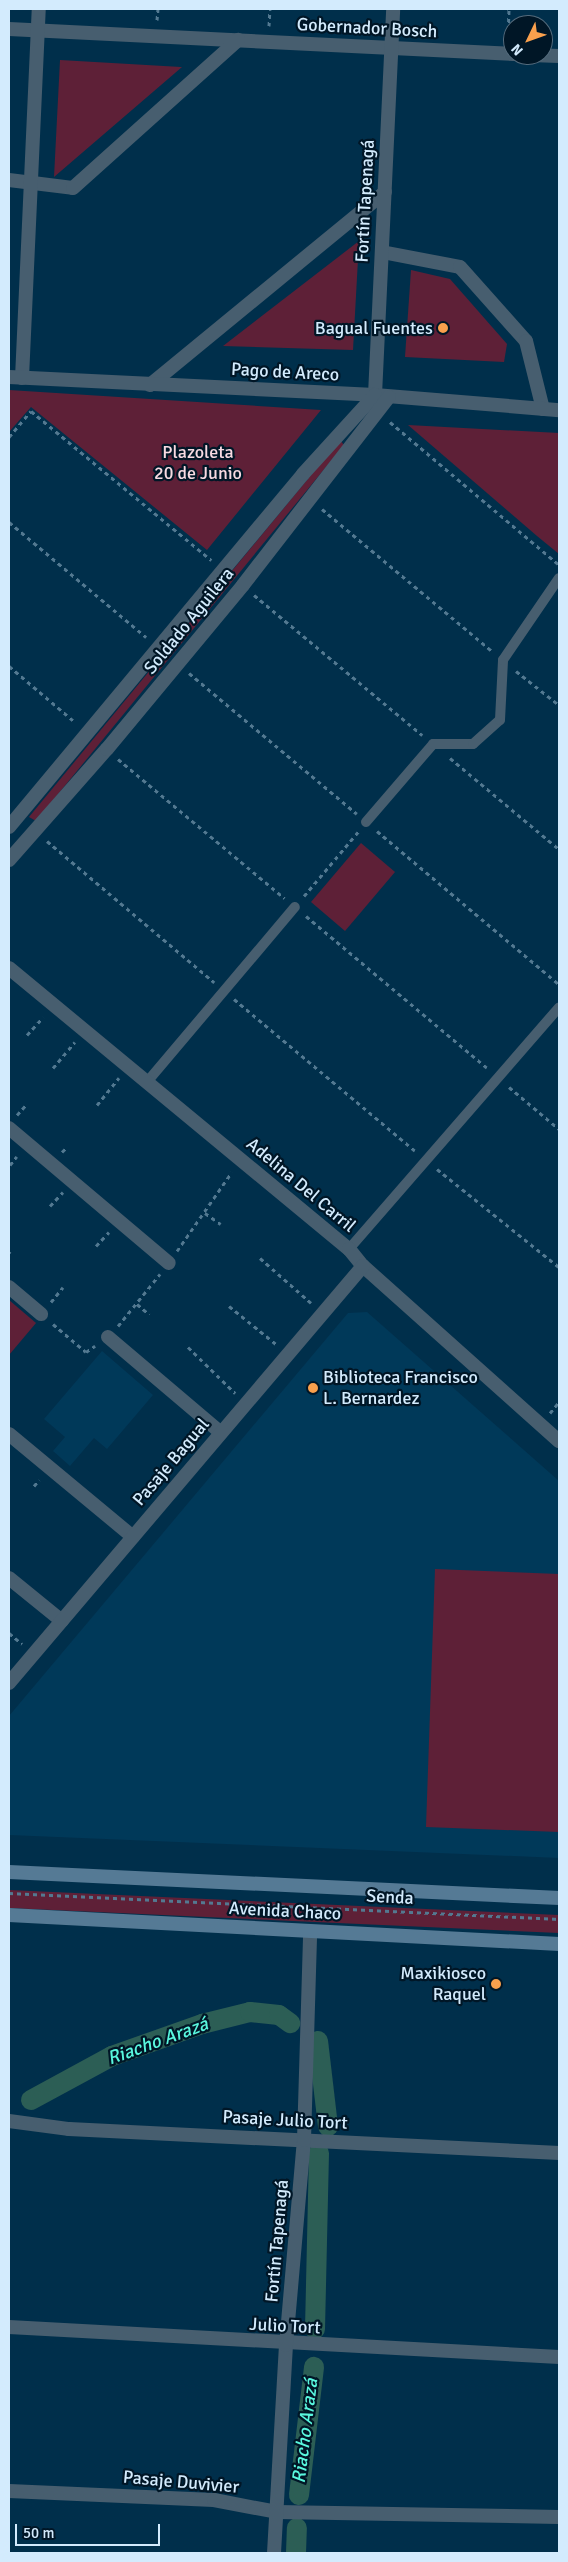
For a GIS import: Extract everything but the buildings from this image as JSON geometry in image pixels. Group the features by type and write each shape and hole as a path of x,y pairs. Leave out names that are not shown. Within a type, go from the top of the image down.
{"main road":[{"name":"Avenida Chaco","path":"9,1872 559,1898"},
{"name":"Avenida Chaco","path":"9,1915 559,1944"}],"street":[{"path":"15,377 31,183 39,9"},
{"name":"Fortín Tapenagá","path":"382,396 382,252 393,9"},
{"name":"Gobernador Bosch","path":"9,29 503,54"},
{"path":"9,180 74,188 238,40"},
{"path":"150,384 385,192"},
{"path":"382,252 460,267 526,341 543,409"},
{"name":"Pago de Areco","path":"15,377 382,396 559,410"},
{"name":"Soldado Aguilera","path":"9,860 178,664 243,585 308,498 377,412 382,396"},
{"name":"Soldado Aguilera","path":"12,818 159,647 303,474 382,396"},
{"name":"Adelina Del Carril","path":"9,968 349,1249 363,1266 559,1441"},
{"path":"9,1128 169,1263"},
{"name":"Pasaje Bagual","path":"9,1683 363,1266"},
{"path":"9,1287 41,1314"},
{"path":"108,1337 221,1433"},
{"path":"9,1434 133,1537"},
{"path":"9,1578 62,1621"},
{"name":"Fortín Tapenagá","path":"274,2553 286,2345 304,2140 310,1932"},
{"name":"Pasaje Julio Tort","path":"9,2121 69,2129 559,2153"},
{"name":"Julio Tort","path":"9,2327 286,2345 559,2357"},
{"name":"Pasaje Duvivier","path":"9,2491 214,2500 277,2512 559,2517"}],"lane":[{"path":"366,822 433,744 473,744 500,720 502,660 559,578"},
{"path":"147,1082 295,907"},
{"path":"349,1249 559,1007"}],"path":[{"path":"9,437 31,411 223,570"},
{"path":"377,412 559,565"},
{"path":"308,498 502,660 559,705"},
{"path":"9,522 159,647"},
{"path":"243,585 559,849"},
{"path":"178,664 559,984"},
{"path":"295,907 366,822"},
{"path":"34,830 426,1160 559,1267"},
{"path":"28,1035 53,1004"},
{"path":"54,1068 85,1030"},
{"path":"97,1104 128,1067"},
{"path":"205,1213 221,1224"},
{"path":"260,1258 323,1313"},
{"path":"136,1304 149,1314"},
{"path":"229,1306 288,1354"},
{"path":"41,1314 86,1352 108,1337"},
{"path":"188,1347 246,1404"},
{"name":"Senda","path":"9,1893 559,1918"}],"shaded area":[{"path":"367,1312 559,1481 559,1858 9,1835 9,1716 348,1313"},
{"path":"102,1351 153,1395 107,1449 94,1438 70,1466 53,1451 65,1437 44,1419"}],"green space":[{"path":"60,60 181,67 182,67 54,177"},
{"path":"359,241 353,350 223,346"},
{"path":"411,270 450,279 507,344 504,362 405,357"},
{"name":"Plazoleta 20 de Junio","path":"9,390 321,410 207,550 31,407 9,432"},
{"path":"408,425 559,433 559,554 537,536"},
{"path":"340,440 344,445 36,821 29,817"},
{"path":"361,843 395,872 345,931 311,902"},
{"path":"9,1300 36,1323 9,1355"},
{"path":"435,1569 559,1574 559,1832 426,1827"},
{"path":"9,1890 559,1915 559,1933 9,1908"}],"waterway":[{"name":"Riacho Arazá","path":"31,2100 112,2056 202,2024 250,2012 279,2015 290,2023"},
{"name":"Riacho Arazá","path":"318,2041 328,2126"},
{"name":"Riacho Arazá","path":"315,2329 319,2153"},
{"name":"Riacho Arazá","path":"299,2495 314,2367"},
{"name":"Riacho Arazá","path":"296,2553 297,2528"}],"place":[{"name":"Bagual Fuentes","path":"443,328"},
{"name":"Biblioteca Francisco L. Bernardez","path":"313,1388"},
{"name":"Maxikiosco Raquel","path":"496,1984"}]}
